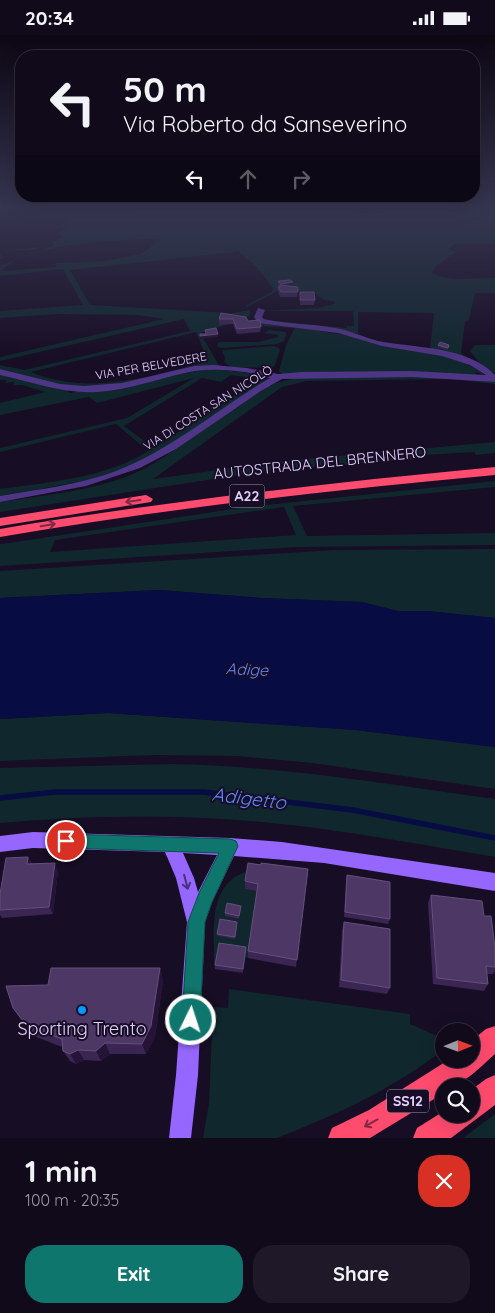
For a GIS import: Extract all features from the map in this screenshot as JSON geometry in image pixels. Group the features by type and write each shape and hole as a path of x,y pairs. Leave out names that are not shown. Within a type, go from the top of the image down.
{"highway":[{"name":"AUTOSTRADA DEL BRENNERO","path":"0,522 76,509 215,490 356,474 495,462"},
{"name":"AUTOSTRADA DEL BRENNERO","path":"0,533 73,520 214,500 352,484 495,471"},
{"name":"SS12","path":"480,1050 495,1038"},
{"name":"SS12","path":"342,1138 378,1119 458,1068"},
{"path":"480,1100 495,1088"},
{"name":"SS12","path":"427,1138 450,1123"}],"street":[{"name":"VIA DI COSTA SAN NICOLÒ","path":"261,309 258,317 261,321 339,331 384,344 436,352 478,366 489,373 494,379"},
{"name":"VIA PER BELVEDERE","path":"0,372 40,383 86,389 136,383 202,368 241,371 277,377"},
{"name":"VIA DI COSTA SAN NICOLÒ","path":"0,499 74,486 110,477 135,467 160,454 277,377 433,374 494,379"},
{"path":"0,844 33,840 230,846 318,854 495,882"},
{"path":"170,844 185,878 196,922"},
{"path":"180,1138 186,1091 196,922 204,899 230,846"}],"shaded area":[{"path":"118,258 176,258 70,270 90,305 230,313 228,314 250,310 248,317 219,325 226,325 200,333 220,367 210,367 133,383 94,387 55,384 0,369 0,365 24,370 190,331 184,319 0,361 0,357 164,319 138,315 57,314 0,318 0,311 83,305 63,269 0,276 0,266 20,259 2,271 56,267 56,263 105,261","holes":["196,332 208,361 120,382 75,383 31,372"]},
{"path":"247,258 447,258 436,266 432,273 455,279 495,278 495,293 475,293 469,320 465,322 461,353 473,363 430,349 434,313 358,312 358,334 342,330 263,320 347,328 347,326 354,326 353,311 263,311 316,308 335,304 333,301 324,300 313,292 279,290 245,308 247,305 272,292 273,288 255,265"},
{"path":"258,323 295,327 385,342 446,356 468,364 486,376 476,372 475,375 417,372 282,374 279,371 286,345 295,328 260,326"},
{"path":"269,330 285,332 284,341 277,344 217,347 218,343 221,342 259,342 278,337 278,335 264,333"},
{"path":"475,345 495,345 495,374 482,366 470,351"},
{"path":"274,346 280,349 275,365 272,368 231,367 224,362 225,358 222,350"},
{"path":"203,370 225,370 270,376 268,380 167,447 121,470 84,481 0,496 0,489 96,473 132,460 148,451 116,424 0,452 0,448 127,418 194,378 97,403 89,397 0,415 0,403 45,392 22,385 14,385 14,382 5,383 6,380 0,380 0,374 68,390 70,393","holes":["231,375 259,379 154,448 124,426 202,378 221,382"]},
{"path":"434,376 495,382 495,384 452,379 307,381 282,387 153,479 284,461 495,442 495,453 476,455 474,452 425,455 426,458 265,471 0,512 0,502 100,485 138,471 156,462 276,383 299,377"},
{"path":"495,481 495,487 293,506 307,536 495,533 495,545 297,547 0,566 0,544 246,507","holes":["284,507 296,535 50,552 55,540"]},
{"path":"495,549 495,618 427,611 398,611 362,602 262,598 159,590 0,598 0,571 335,550"},
{"path":"108,713 356,730 495,747 495,789 312,763 237,756 153,755 0,761 0,719"},
{"path":"172,764 213,765 294,772 495,799 495,857 324,829 225,819 112,817 0,823 0,768"},
{"path":"248,871 258,892 248,958 219,948 214,969 215,912 219,899 225,887 234,878"},
{"path":"229,989 410,1014 410,1024 435,1035 435,1056 387,1088 366,1099 277,1138 203,1138 209,1103 213,1007 228,1008"},
{"path":"495,1114 495,1138 463,1138"}],"water":[{"name":"Adige","path":"159,590 262,598 362,602 398,611 427,611 495,618 495,747 356,730 108,713 0,719 0,598"}],"building":[{"path":"290,280 293,282 281,284 278,281"},
{"path":"280,285 298,287 298,292 281,292 278,287"},
{"path":"300,292 314,292 315,300 300,300"},
{"path":"221,313 246,317 248,321 260,320 261,327 237,329 233,319 219,319"},
{"path":"216,328 218,334 200,336 200,334 206,334 205,330"},
{"path":"440,342 449,345 448,348 438,345"},
{"path":"28,857 27,864 55,863 49,907 0,910 0,894 6,858"},
{"path":"248,863 308,869 297,960 248,951 258,884 245,881"},
{"path":"347,875 390,882 390,919 345,912"},
{"path":"431,895 482,901 484,916 491,916 495,947 495,967 486,966 488,984 437,978"},
{"path":"227,903 241,906 239,916 225,913"},
{"path":"220,919 237,922 235,937 217,934"},
{"path":"344,922 390,929 390,988 341,980"},
{"path":"219,943 246,947 243,969 215,965"},
{"path":"51,968 160,968 151,1026 142,1044 105,1043 96,1051 78,1050 70,1054 63,1051 62,1039 26,1025 13,1008 6,986 48,985"}],"waterway":[{"name":"Adigetto","path":"0,798 55,792 204,792 353,810 495,838"}],"place":[{"name":"Sporting Trento","path":"82,1010"}],"route":[{"path":"66,841 230,846 204,899 196,922 191,1020"}]}
